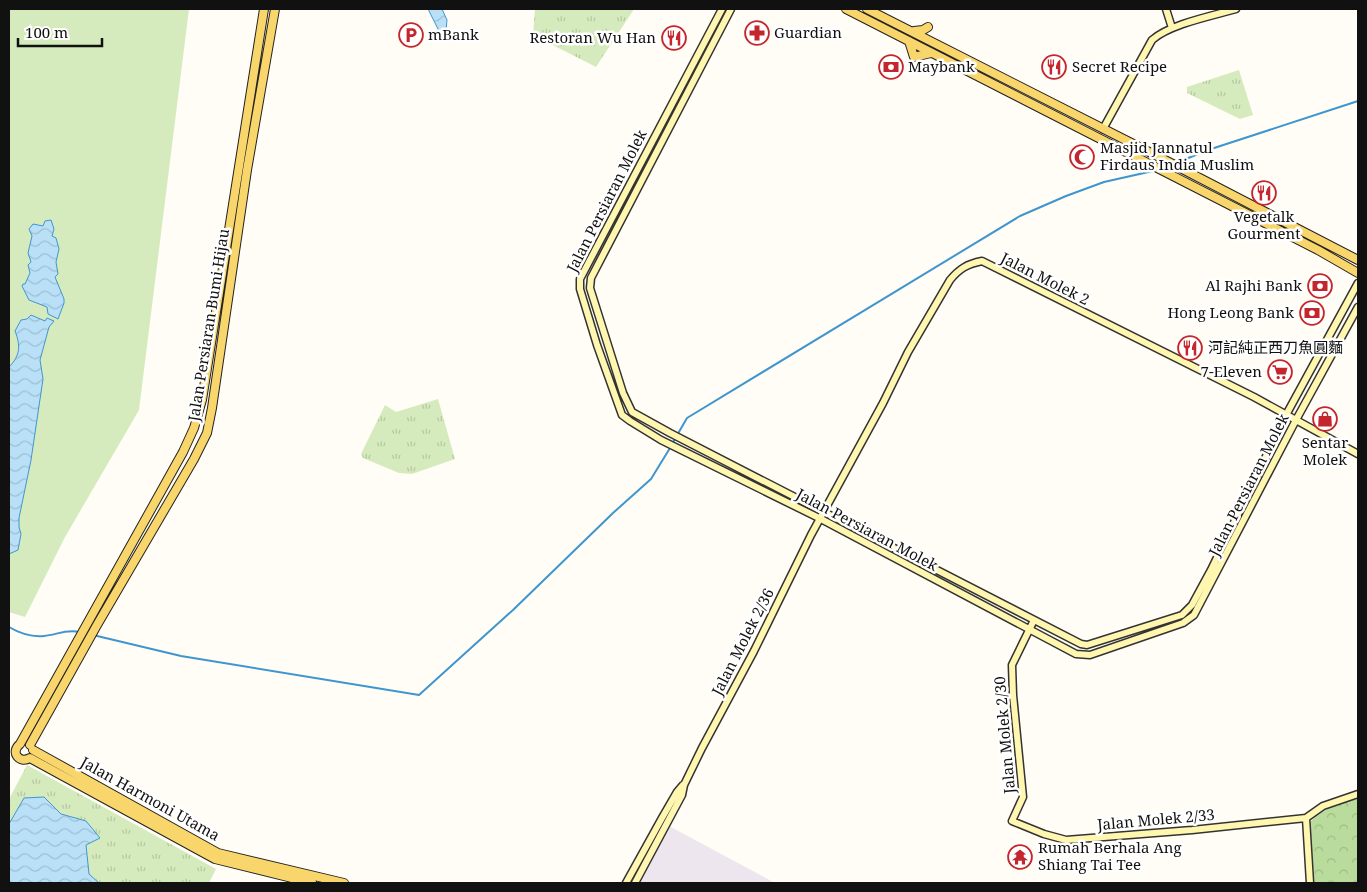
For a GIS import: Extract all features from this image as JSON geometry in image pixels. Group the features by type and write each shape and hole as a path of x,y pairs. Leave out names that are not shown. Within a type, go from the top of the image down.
{"main road":[{"name":"Jalan Persiaran Bumi Hijau","path":"20,744 81,645 194,428 202,400 264,9"},
{"name":"Jalan Persiaran Bumi Hijau","path":"93,623 194,459 207,434 257,111 275,9"},
{"name":"Jalan Persiaran Molek","path":"722,9 581,275 579,283 597,345 622,415 666,442 821,519 1076,654 1090,655 1183,623 1194,615 1218,573 1296,420 1358,307"},
{"name":"Jalan Persiaran Molek","path":"731,9 594,270 590,283 630,410 639,417 682,440 1080,644 1087,645 1182,615 1188,610 1211,570 1286,415 1358,283"},
{"path":"846,9 1318,250 1358,273"},
{"path":"867,9 1358,260"},
{"path":"1166,9 1172,28"},
{"path":"1103,129 1147,47 1160,33 1236,9"},
{"path":"911,31 918,32 928,26 928,36 933,42"},
{"path":"911,31 918,46"},
{"path":"924,37 925,46 930,53"},
{"path":"259,40 269,43"},
{"path":"909,42 914,57 930,53"},
{"path":"248,108 255,106 257,111"},
{"name":"Jalan Molek 2","path":"825,512 934,306 950,280 959,270 970,264 982,262 1234,387 1358,454"},
{"name":"Jalan Molek 2/36","path":"626,883 677,792 684,784 825,512"},
{"name":"Jalan Molek 2/30","path":"1012,820 1023,797 1012,665 1034,620"},
{"name":"Jalan Persiaran Bumi Hijau","path":"31,751 81,645"},
{"path":"20,744 24,743 31,751"},
{"name":"Jalan Harmoni Utama","path":"20,744 15,750 16,756 24,761 31,751"},
{"name":"Jalan Harmoni Utama","path":"31,751 215,859 312,883"},
{"name":"Jalan Harmoni Utama","path":"31,751 218,853 344,883"},
{"name":"Jalan Molek 2/36","path":"635,883 682,795 684,784"},
{"path":"1310,883 1306,818 1323,806 1358,794"},
{"name":"Jalan Molek 2/33","path":"1012,820 1044,834 1066,840 1192,830 1306,818"}],"shaded area":[{"path":"669,826 775,883 639,883"}],"green space":[{"path":"9,9 189,9 139,410 65,537 25,617 9,612"},
{"path":"535,9 634,9 596,67 533,35"},
{"path":"1239,70 1253,115 1240,119 1187,93 1187,87"},
{"path":"438,399 455,459 412,474 399,473 363,458 361,454 385,405 396,412"},
{"path":"27,765 216,869 209,883 9,883 9,799"},
{"path":"1358,797 1358,883 1312,883 1309,823 1332,807"}],"water":[{"path":"428,9 442,9 447,20 446,30 440,33"},
{"path":"51,220 54,229 52,236 56,238 59,249 56,262 58,274 55,277 64,299 58,319 48,314 47,307 29,300 22,286 25,284 30,273 28,265 31,262 28,253 32,236 29,229 33,224 43,226 45,221"},
{"path":"31,315 45,321 47,318 54,321 49,327 40,360 43,379 31,460 19,518 21,534 18,550 9,554 9,367 17,355 19,346 15,331 21,320 27,319"},
{"path":"44,797 61,814 86,821 100,838 86,845 89,874 99,883 9,883 9,824 24,798"}],"waterway":[{"path":"1181,161 1208,150 1358,101"},
{"path":"672,444 687,418 1020,216 1104,182 1153,171"},
{"path":"93,635 181,656 419,695 513,610 613,513 651,479 670,448"},
{"path":"9,627 21,633 35,636 70,631 79,632"}],"place":[{"name":"Guardian","path":"757,33"},
{"name":"mBank","path":"411,35"},
{"name":"Restoran Wu Han","path":"674,38"},
{"name":"Maybank","path":"891,67"},
{"name":"Secret Recipe","path":"1054,67"},
{"name":"Masjid Jannatul Firdaus India Muslim","path":"1082,157"},
{"name":"Vegetalk Gourment","path":"1264,193"},
{"name":"Al Rajhi Bank","path":"1320,286"},
{"name":"Hong Leong Bank","path":"1312,313"},
{"name":"河記純正西刀魚圓麵","path":"1190,348"},
{"name":"7-Eleven","path":"1280,372"},
{"name":"Sentar Molek","path":"1325,419"},
{"name":"Rumah Berhala Ang Shiang Tai Tee","path":"1020,857"}]}
